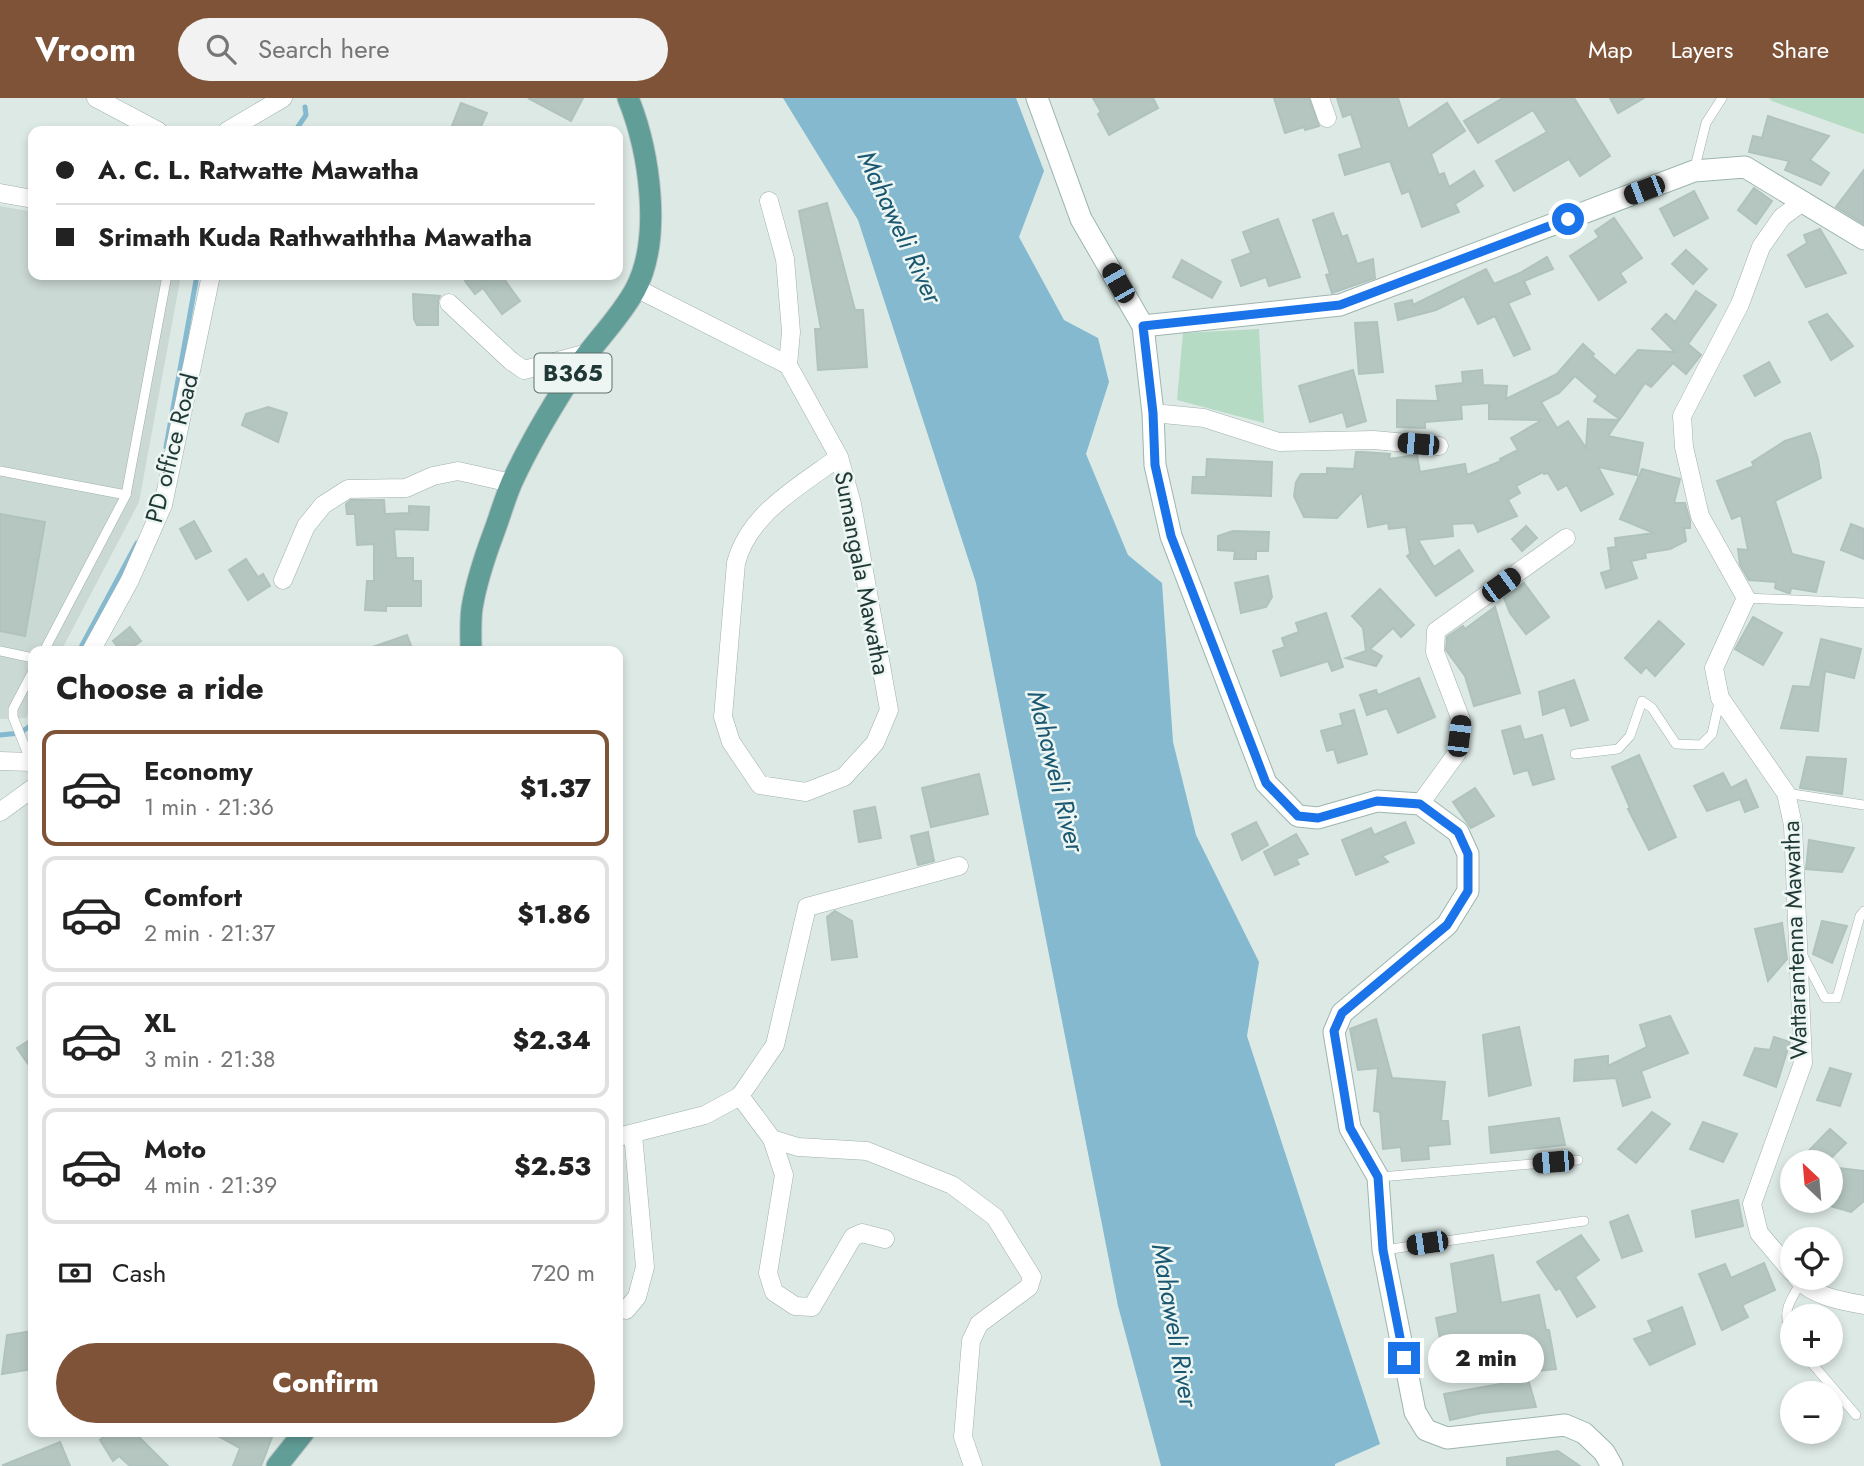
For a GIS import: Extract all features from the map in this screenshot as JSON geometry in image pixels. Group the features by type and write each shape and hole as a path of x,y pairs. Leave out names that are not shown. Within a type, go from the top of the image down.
{"main road":[{"name":"B365","path":"471,646 471,609 484,559 511,483 571,376 603,337 636,288 646,257 651,210 638,126 628,98"},
{"path":"277,1466 300,1437"}],"street":[{"path":"96,98 149,126"},
{"path":"235,126 283,98"},
{"path":"1037,98 1082,219 1143,326 1153,413 1155,465 1171,536 1266,783 1298,816 1318,818 1377,801 1420,804 1458,832 1468,854 1468,891 1447,925 1342,1013 1334,1031 1350,1128 1378,1177 1383,1250 1415,1412 1426,1430 1447,1438 1565,1425 1584,1433 1604,1452 1612,1466"},
{"path":"1320,98 1327,118"},
{"path":"1143,326 1340,305 1694,171 1745,167 1864,239"},
{"path":"0,193 28,198"},
{"path":"636,288 788,365 791,332 785,258 769,201"},
{"path":"1746,598 1700,516 1684,447 1682,416 1740,304 1761,247 1782,217 1804,201"},
{"name":"PD office Road","path":"94,646 130,580 163,506 210,280"},
{"path":"449,303 524,370 589,353"},
{"name":"Sumangala Mawatha","path":"788,365 839,457 852,504 888,710 875,743 844,777 806,792 760,785 731,742 723,717 738,556 740,548 762,515 839,457"},
{"path":"1153,413 1204,418 1279,442 1374,440 1439,446"},
{"path":"283,580 306,526 323,505 348,489 406,488 433,476 458,471 511,483"},
{"path":"1420,804 1457,753 1461,720 1435,652 1436,631 1566,538"},
{"name":"Wattarantenna Mawatha","path":"1746,598 1714,668 1720,698 1786,793 1793,825 1800,951 1803,1063 1752,1204 1759,1233 1780,1257"},
{"path":"0,761 28,761"},
{"path":"0,813 28,792"},
{"path":"626,1310 637,1297 645,1267 625,1135 705,1115 740,1096 775,1045 807,907 959,866"},
{"path":"740,1096 772,1139 785,1175 768,1273 775,1293 795,1306 812,1307 853,1237 862,1233 885,1239"},
{"path":"772,1139 798,1147 867,1151 952,1185 995,1217 1032,1277 1030,1287 979,1324 971,1341 963,1437 973,1466"},
{"name":"Wattarantenna Mawatha","path":"1819,1290 1834,1299 1864,1305"}],"lane":[{"path":"1694,171 1706,123 1722,98"},
{"path":"47,646 126,495 166,280"},
{"path":"0,471 126,495"},
{"path":"1746,598 1864,603"},
{"path":"0,651 28,657"},
{"path":"28,680 13,709 13,717 28,751"},
{"path":"1575,754 1618,749 1630,736 1642,701 1652,708 1676,744 1700,745 1712,734 1720,698"},
{"path":"1786,793 1864,805"},
{"path":"1800,951 1825,998 1837,998 1860,916 1864,911"},
{"path":"1378,1177 1578,1160"},
{"path":"1383,1250 1584,1221"},
{"path":"1815,1367 1856,1415"}],"shaded area":[{"path":"0,206 28,211 28,280 180,280 139,502 64,646 28,646 26,718 0,719"}],"green space":[{"path":"1769,98 1864,98 1864,134 1772,101"},
{"path":"1259,329 1264,423 1177,400 1183,333"}],"water":[{"name":"Mahaweli River","path":"783,98 1016,98 1044,171 1019,237 1064,320 1098,338 1109,382 1086,454 1128,555 1162,583 1173,742 1196,835 1259,962 1247,1036 1380,1444 1335,1466 1161,1466 1118,1306 976,583 858,220"}],"building":[{"path":"528,98 583,98 571,121"},
{"path":"1093,98 1153,98 1158,108 1109,135"},
{"path":"1274,98 1309,98 1319,126 1285,133"},
{"path":"1337,98 1398,98 1408,129 1447,103 1465,131 1431,154 1439,175 1444,173 1449,187 1474,171 1483,186 1455,204 1459,212 1422,227 1409,191 1402,194 1390,161 1345,175 1339,155 1362,148 1351,114 1343,117"},
{"path":"1503,98 1574,98 1610,156 1580,176 1569,159 1514,191 1496,161 1547,132 1533,110 1478,143 1464,121"},
{"path":"1610,98 1644,98 1618,113"},
{"path":"461,103 487,113 481,126 452,126"},
{"path":"1768,116 1829,136 1810,160 1829,173 1821,185 1785,170 1789,161 1749,152 1753,136 1762,138"},
{"path":"1864,170 1864,224 1836,207"},
{"path":"1754,188 1772,201 1756,224 1738,210"},
{"path":"1694,191 1708,218 1674,236 1660,209"},
{"path":"827,203 855,310 863,310 867,367 818,370 815,329 821,329 799,211"},
{"path":"1333,213 1342,237 1347,235 1357,264 1373,259 1375,278 1332,293 1326,275 1330,274 1313,220"},
{"path":"1614,218 1642,258 1620,273 1626,282 1599,300 1570,256 1599,237 1595,231"},
{"path":"1278,219 1300,277 1269,286 1266,277 1241,286 1232,260 1251,253 1243,232"},
{"path":"1820,229 1846,273 1806,287 1788,255 1807,243 1804,235"},
{"path":"1686,250 1707,269 1693,284 1672,264"},
{"path":"1547,257 1553,269 1524,281 1530,294 1508,303 1530,349 1514,356 1495,316 1478,324 1464,296 1436,310 1398,320 1395,304 1412,300 1413,305 1486,269 1494,284"},
{"path":"1182,260 1221,282 1212,298 1173,277"},
{"path":"505,280 520,301 502,314 483,288 475,294 465,281"},
{"path":"1696,291 1716,305 1688,344 1701,355 1686,374 1673,363 1651,387 1645,383 1620,419 1594,401 1598,396 1575,376 1559,393 1541,402 1557,428 1568,421 1586,448 1588,419 1619,420 1608,436 1643,443 1637,475 1598,467 1613,494 1581,511 1567,485 1558,490 1548,473 1543,472 1516,486 1520,493 1508,500 1517,516 1478,532 1474,523 1452,524 1453,536 1418,540 1434,567 1459,550 1473,571 1436,596 1407,556 1410,554 1406,527 1389,529 1388,523 1368,527 1362,492 1337,518 1304,517 1294,496 1296,482 1301,474 1327,474 1327,468 1354,469 1356,452 1363,452 1390,454 1389,459 1417,455 1420,472 1465,464 1467,475 1501,461 1500,459 1518,450 1511,438 1542,420 1489,419 1489,403 1461,405 1462,419 1425,422 1425,428 1397,427 1397,400 1438,401 1436,386 1463,383 1462,372 1482,370 1483,385 1507,386 1506,399 1557,374 1583,344 1594,354 1592,356 1615,376 1638,350 1675,352 1652,329 1666,314 1675,322"},
{"path":"413,294 440,296 438,325 417,325 414,319"},
{"path":"1827,314 1853,346 1831,360 1809,322"},
{"path":"1377,322 1383,372 1359,374 1355,323"},
{"path":"1769,362 1780,382 1755,396 1744,376"},
{"path":"1353,370 1366,421 1347,427 1343,412 1310,422 1299,386"},
{"path":"268,407 287,413 278,442 242,425 246,414"},
{"path":"1810,433 1821,478 1775,501 1792,554 1824,562 1816,592 1791,588 1788,593 1775,588 1776,582 1749,580 1740,565 1738,549 1748,550 1741,515 1732,519 1717,481 1754,466 1752,462 1785,441"},
{"path":"1207,459 1272,462 1271,496 1192,493 1193,477 1206,477"},
{"path":"1642,469 1680,479 1674,503 1685,503 1690,528 1684,528 1686,541 1670,549 1645,553 1646,558 1631,561 1637,578 1606,588 1601,573 1611,570 1608,548 1616,547 1615,538 1654,533 1620,519"},
{"path":"351,500 384,500 385,514 409,513 409,506 429,507 428,530 394,529 396,558 413,558 413,581 421,581 421,606 386,606 386,611 365,610 367,581 374,581 374,544 357,545 355,514 347,514 346,504"},
{"path":"0,514 45,522 25,636 0,631"},
{"path":"194,521 211,551 196,559 180,529"},
{"path":"1851,524 1864,529 1864,559 1841,550"},
{"path":"1526,526 1537,538 1522,551 1512,539"},
{"path":"1233,531 1269,532 1268,551 1256,551 1256,559 1234,559 1235,551 1218,550 1218,536"},
{"path":"246,559 258,577 263,574 270,586 248,600 229,570"},
{"path":"1268,576 1272,597 1266,607 1241,613 1235,583"},
{"path":"1524,583 1549,617 1526,634 1510,613 1504,598"},
{"path":"1380,589 1414,625 1401,637 1393,628 1370,649 1382,656 1376,666 1346,658 1366,651 1363,628 1352,616"},
{"path":"1495,607 1520,693 1474,706 1465,676 1446,650 1447,637 1463,626 1465,629"},
{"path":"1326,613 1343,667 1332,671 1328,661 1281,676 1273,651 1285,647 1282,638 1299,632 1296,623"},
{"path":"1753,617 1782,633 1763,665 1735,649"},
{"path":"1659,621 1684,644 1655,676 1646,667 1641,673 1625,658"},
{"path":"130,627 141,641 134,646 117,646 113,641"},
{"path":"407,635 411,646 376,646"},
{"path":"1821,639 1861,649 1854,678 1825,671 1818,731 1781,728 1793,686 1810,687"},
{"path":"1419,678 1435,717 1398,733 1387,708 1367,715 1360,695 1376,690 1378,695"},
{"path":"1574,680 1588,720 1571,726 1565,707 1543,715 1539,692"},
{"path":"1354,710 1367,754 1338,763 1334,749 1327,751 1321,731 1343,725 1340,714"},
{"path":"1520,726 1524,740 1542,735 1554,779 1533,785 1528,770 1514,774 1502,731"},
{"path":"1639,755 1676,837 1649,850 1628,809 1630,808 1612,767"},
{"path":"1807,757 1846,759 1842,794 1800,788"},
{"path":"1723,773 1731,788 1746,780 1758,807 1745,812 1740,799 1707,811 1694,786"},
{"path":"979,774 988,814 931,827 922,788"},
{"path":"1475,788 1494,816 1471,828 1453,802"},
{"path":"875,807 881,838 859,842 854,811"},
{"path":"1256,822 1268,845 1242,860 1232,834"},
{"path":"1405,822 1414,843 1382,856 1388,862 1356,875 1342,840 1371,828 1374,835"},
{"path":"928,832 934,861 918,865 911,836"},
{"path":"1296,834 1308,854 1296,859 1299,864 1275,875 1264,852"},
{"path":"1809,840 1854,848 1842,872 1806,869"},
{"path":"835,911 852,921 857,957 832,960 827,917"},
{"path":"1822,921 1847,926 1832,963 1813,954"},
{"path":"1782,923 1787,959 1768,981 1755,929"},
{"path":"1670,1016 1688,1053 1641,1071 1650,1097 1623,1106 1616,1078 1574,1081 1575,1060 1608,1056 1608,1066 1647,1047 1640,1025"},
{"path":"1376,1019 1392,1078 1445,1082 1441,1121 1448,1121 1450,1144 1428,1146 1429,1159 1402,1161 1401,1147 1383,1149 1380,1112 1374,1111 1378,1068 1358,1070 1350,1029"},
{"path":"1519,1027 1531,1085 1489,1096 1483,1035"},
{"path":"1774,1037 1790,1042 1776,1087 1744,1075 1755,1048 1770,1050"},
{"path":"28,1041 28,1064 17,1048"},
{"path":"1830,1068 1851,1074 1840,1106 1817,1100"},
{"path":"1652,1112 1670,1124 1636,1163 1618,1149"},
{"path":"1559,1118 1565,1145 1491,1153 1489,1127"},
{"path":"1703,1122 1737,1134 1723,1162 1690,1149"},
{"path":"1830,1129 1846,1143 1839,1150 1810,1150"},
{"path":"1843,1169 1864,1171 1864,1201 1851,1212 1843,1210"},
{"path":"1738,1200 1743,1226 1696,1237 1692,1211"},
{"path":"1628,1215 1642,1251 1622,1258 1610,1222"},
{"path":"1581,1235 1599,1260 1575,1277 1595,1307 1577,1317 1560,1288 1556,1290 1537,1262"},
{"path":"1493,1255 1501,1303 1539,1295 1556,1369 1526,1372 1536,1407 1482,1413 1450,1420 1444,1394 1517,1381 1511,1341 1444,1360 1436,1318 1458,1313 1451,1264"},
{"path":"1764,1263 1775,1290 1742,1305 1748,1317 1722,1330 1699,1274 1725,1264 1731,1278"},
{"path":"1682,1307 1695,1344 1650,1365 1634,1339 1653,1332 1648,1321"},
{"path":"28,1332 28,1370 2,1374 7,1335"},
{"path":"103,1437 139,1437 168,1466 130,1466 119,1456 113,1461 100,1440"},
{"path":"220,1437 272,1437 261,1466 233,1466 240,1448"},
{"path":"60,1442 70,1466 3,1465"},
{"path":"1558,1451 1580,1466 1507,1466 1507,1458"}],"waterway":[{"path":"298,126 306,115 305,107"},
{"path":"166,447 196,280"},
{"path":"82,646 137,543"},
{"path":"0,735 20,733 28,727"}],"route":[{"path":"1404,1358 1383,1250 1378,1177 1350,1128 1334,1031 1342,1013 1447,925 1468,891 1468,854 1458,832 1420,804 1377,801 1318,818 1298,816 1266,783 1171,536 1155,465 1153,413 1143,326 1340,305 1568,219"}]}
